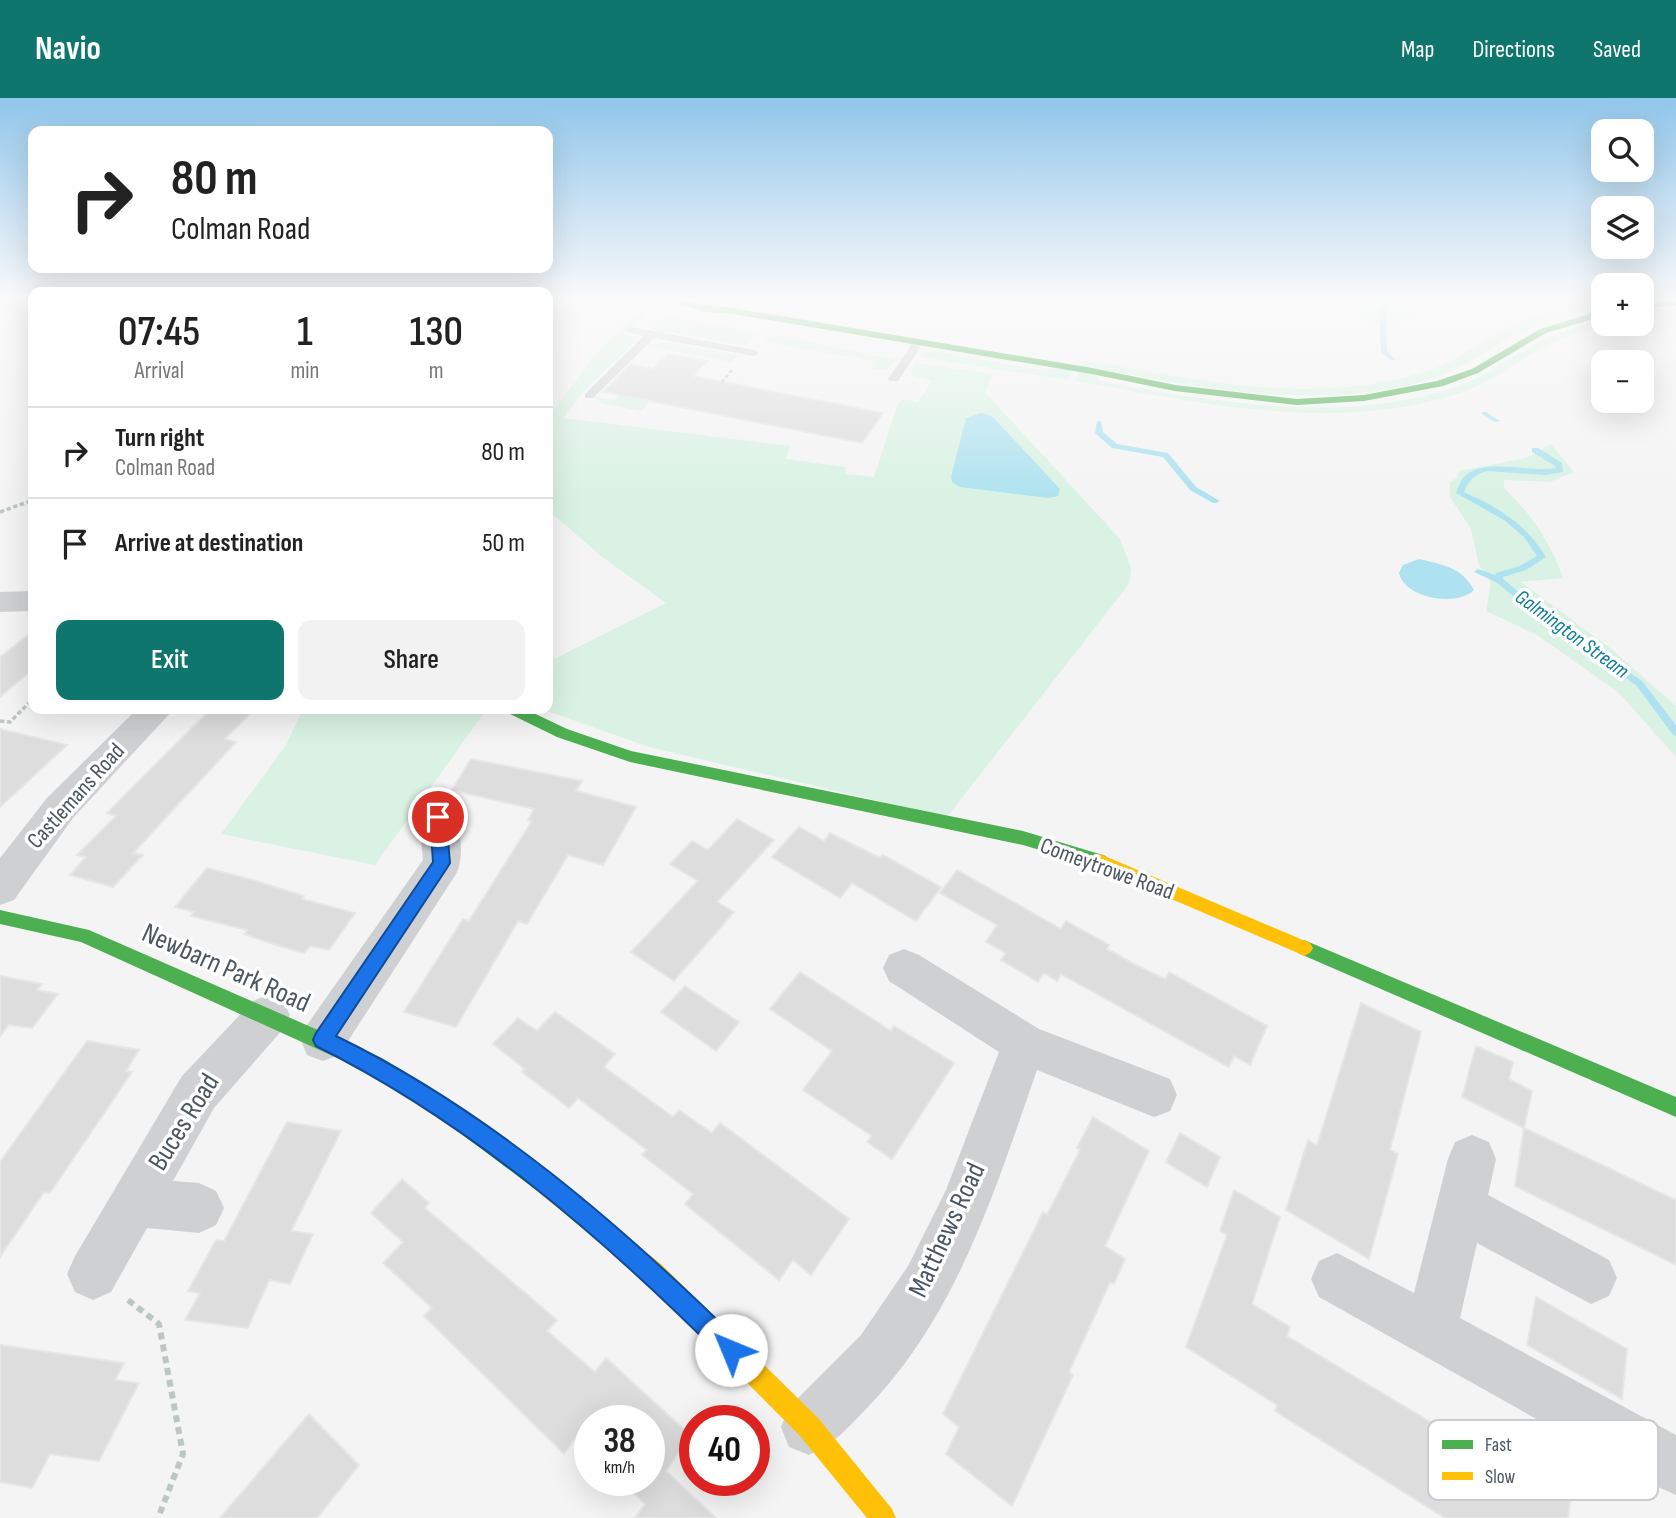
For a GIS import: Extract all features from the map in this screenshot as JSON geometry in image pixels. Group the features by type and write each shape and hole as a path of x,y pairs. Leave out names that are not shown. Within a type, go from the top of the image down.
{"street":[{"path":"1074,367 1126,380 1268,401 1386,396 1439,384 1481,367"},
{"path":"0,602 28,601"},
{"name":"Castlemans Road","path":"0,888 60,808 152,714"},
{"name":"Comeytrowe Road","path":"523,714 562,733 630,756 1009,835 1096,859 1676,1107"},
{"path":"323,1040 442,863 438,817"},
{"name":"Newbarn Park Road","path":"0,917 83,935 323,1040 375,1065 437,1103 536,1177 653,1272 809,1427 883,1518"},
{"path":"904,968 1024,1044 1154,1095"},
{"name":"Buces Road","path":"93,1274 198,1092 268,1015"},
{"name":"Matthews Road","path":"809,1427 881,1353 933,1273 972,1184 1024,1044"},
{"path":"1431,1331 1466,1183 1591,1278"},
{"name":"Buces Road","path":"135,1202 199,1208"},
{"path":"1336,1279 1593,1420"},
{"path":"1658,1456 1676,1466"}],"lane":[{"path":"589,396 618,367"},
{"path":"894,379 902,367"}],"path":[{"path":"722,382 734,368"},
{"path":"0,512 28,502"},
{"path":"0,721 10,722 28,704"},
{"path":"93,1274 159,1324 183,1454 158,1518"}],"green space":[{"path":"586,367 608,367 589,385 563,418 791,446 785,459 846,467 845,474 874,477 897,406 902,399 918,402 932,381 911,375 913,367 945,367 993,374 985,392 1120,539 1131,568 1129,584 947,817 649,747 553,713 553,660 666,603 601,556 553,514 553,411","holes":["967,416 1054,498 960,487 951,480"]},
{"path":"986,367 1025,367 1046,371 1061,368 1072,370 1068,380"},
{"path":"1088,367 1123,367 1215,382 1302,389 1388,381 1437,367 1460,367 1438,377 1394,388 1350,394 1305,395 1214,388"},
{"path":"1495,367 1510,367 1460,393 1412,405 1364,412 1268,411 1075,381 1079,371 1091,373 1101,381 1190,396 1326,408 1415,398 1459,386"},
{"path":"620,395 651,401 641,411 601,403 595,397 614,400"},
{"path":"1551,444 1574,472 1550,482 1504,480 1504,488 1539,529 1563,578 1521,582 1610,648 1676,706 1676,757 1618,692 1537,635 1486,611 1491,583 1479,565 1471,529 1450,497 1450,482 1457,478 1459,471 1526,458"},
{"path":"301,714 483,714 375,865 221,834 286,745"}],"water":[{"path":"981,413 992,416 1060,489 1058,496 1049,498 960,487 952,482 966,418"},
{"path":"1419,559 1458,572 1474,590 1456,598 1444,599 1432,598 1411,589 1403,582 1399,573 1403,565"}],"building":[{"path":"628,367 702,367 693,376 883,413 862,443 603,392"},
{"path":"28,635 28,673 0,697 0,657"},
{"path":"206,714 250,714 225,739 236,742 133,853 143,855 113,887 70,875 86,857 77,855 116,816 107,813"},
{"path":"0,729 67,745 0,807"},
{"path":"471,759 582,781 576,791 636,807 603,865 568,855 527,924 518,921 456,1027 404,1012 463,919 469,921 532,821 528,820 534,809 452,790"},
{"path":"737,819 774,840 717,902 734,912 674,981 631,952 698,881 670,864 692,841 708,850"},
{"path":"799,827 824,841 830,833 880,858 883,855 941,887 916,921 852,883 840,898 772,857"},
{"path":"207,868 355,913 329,950 310,946 304,953 276,945 244,934 247,930 191,916 194,912 175,907"},
{"path":"957,870 1061,929 1066,921 1109,945 1107,949 1136,965 1165,979 1169,972 1267,1026 1250,1065 1234,1056 1229,1067 1061,974 1057,981 1044,973 1038,982 1001,960 1006,953 986,942 997,925 940,893"},
{"path":"800,972 891,1031 894,1026 954,1063 892,1159 867,1142 872,1136 803,1090 832,1051 770,1009"},
{"path":"0,976 42,984 37,990 58,994 32,1028 9,1025 0,1036"},
{"path":"685,986 739,1022 716,1051 661,1012"},
{"path":"1361,1003 1421,1032 1390,1150 1398,1154 1369,1259 1286,1210 1308,1140 1317,1146"},
{"path":"555,1012 615,1054 604,1067 673,1117 679,1110 712,1133 720,1123 849,1219 811,1275 793,1260 779,1280 685,1204 693,1194 642,1155 647,1150 578,1098 569,1108 522,1072 525,1069 493,1044 518,1018 537,1031"},
{"path":"87,1041 139,1050 126,1071 132,1072 50,1193 44,1192 0,1257 0,1162"},
{"path":"1476,1046 1513,1062 1509,1079 1532,1091 1524,1128 1462,1097"},
{"path":"1093,1117 1149,1151 1105,1246 1125,1259 1114,1284 1110,1282 1069,1372 1073,1375 1012,1506 946,1454 959,1427 943,1414 1043,1212 1047,1215 1080,1150 1077,1148"},
{"path":"287,1122 341,1131 291,1231 313,1234 290,1284 269,1280 248,1328 185,1320 200,1293 188,1291 216,1240 224,1241"},
{"path":"1524,1128 1676,1200 1676,1265 1515,1186"},
{"path":"1180,1133 1220,1157 1207,1187 1166,1162"},
{"path":"402,1179 429,1203 425,1208 557,1320 547,1331 595,1372 606,1358 657,1405 574,1405 574,1439 564,1454 424,1316 432,1308 383,1263 403,1242 371,1213"},
{"path":"1234,1190 1280,1217 1252,1304 1290,1327 1287,1336 1428,1420 1428,1500 1570,1500 1568,1518 1445,1518 1275,1411 1277,1405 1186,1347 1227,1235 1220,1231"},
{"path":"1536,1297 1627,1349 1622,1399 1527,1345"},
{"path":"0,1345 124,1363 115,1380 139,1383 99,1461 50,1454 32,1488 0,1482"},
{"path":"665,1412 679,1425 679,1452 666,1471 679,1483 679,1496 693,1496 716,1518 635,1518 645,1504 637,1496 665,1496"},
{"path":"309,1414 359,1465 317,1518 220,1518"}],"waterway":[{"name":"Galmington Stream","path":"1484,413 1496,421"},
{"path":"1099,422 1099,433 1115,446 1165,455 1193,488 1216,501"},
{"name":"Galmington Stream","path":"1499,580 1499,575 1523,568 1542,557 1527,535 1507,518 1460,493 1466,480 1475,472 1487,469 1531,472 1560,470 1559,465 1535,450"},
{"path":"1478,572 1499,580"},
{"name":"Galmington Stream","path":"1499,580 1557,628 1639,683 1676,732"}],"traffic: fast":[{"path":"1070,367 1175,388 1297,402 1364,398 1439,384 1481,367"},
{"path":"523,714 562,733 630,756 1023,838 1100,861"},
{"path":"0,917 83,935 375,1065 437,1103 543,1183"},
{"path":"1304,948 1676,1107"}],"traffic: slow":[{"path":"1100,861 1304,948"},
{"path":"543,1183 653,1272 809,1427 883,1518"}],"route":[{"path":"438,817 442,863 323,1040 375,1065 437,1103 495,1144 653,1272 731,1350"}]}
